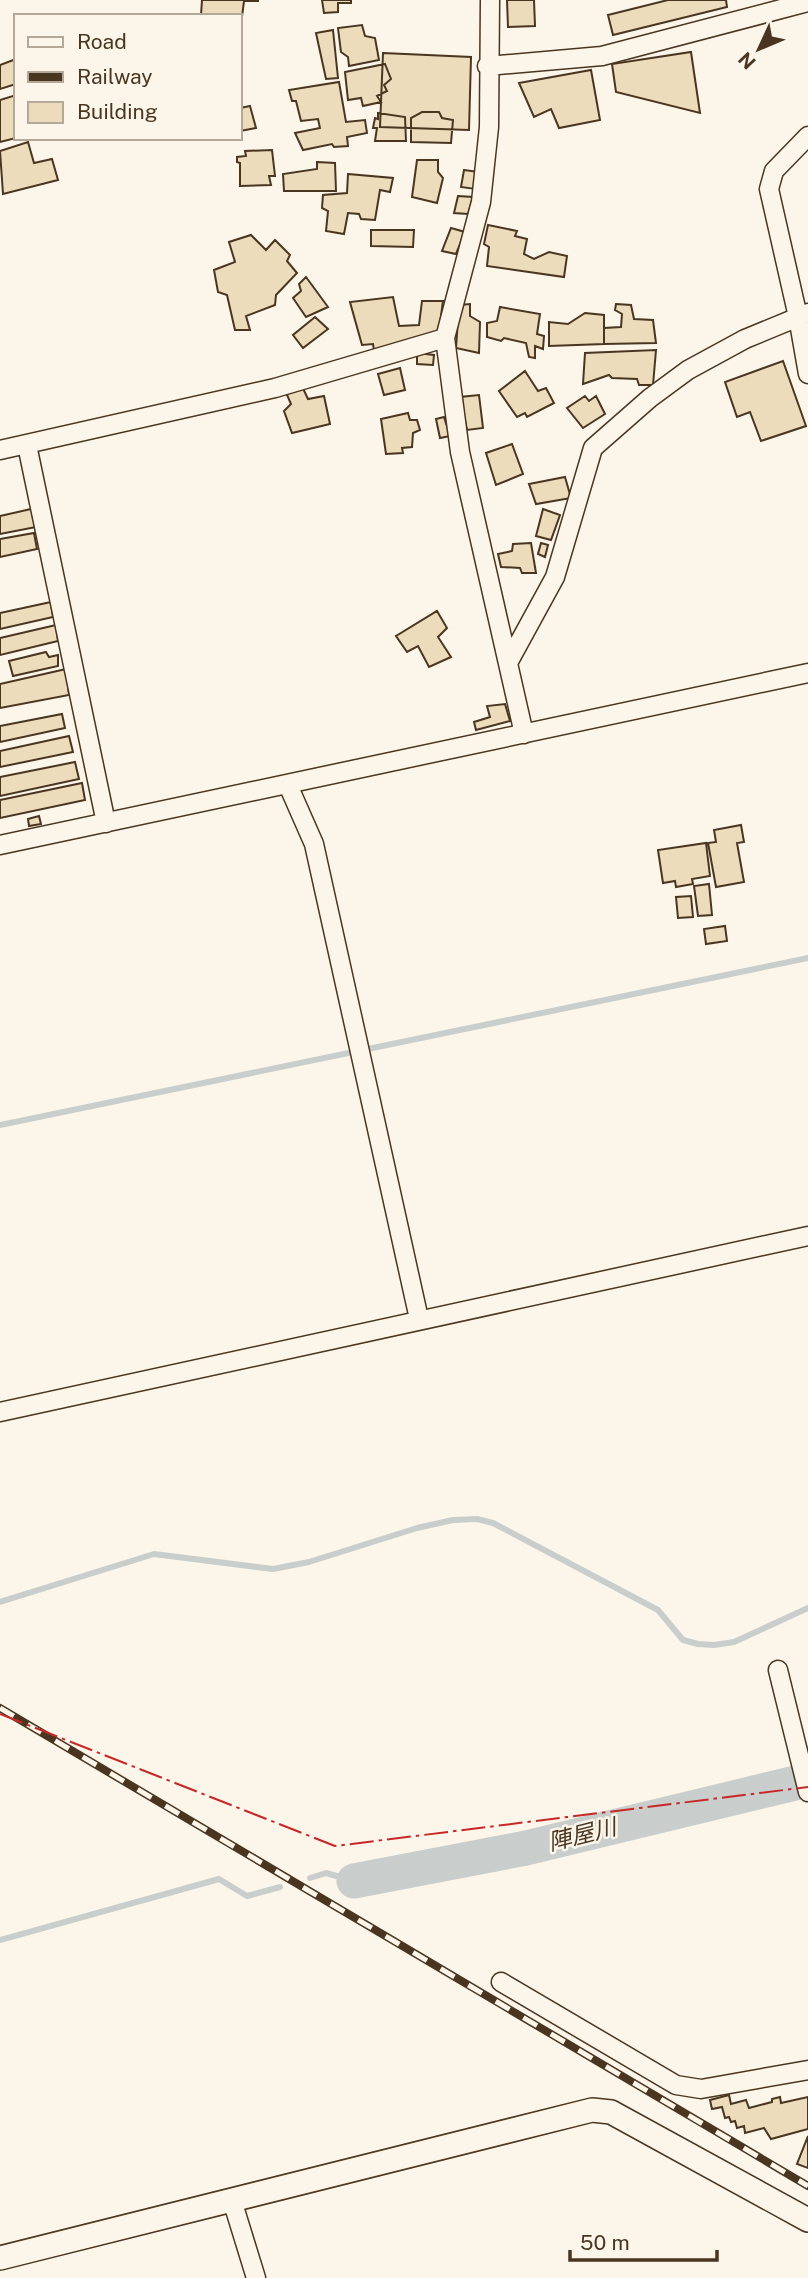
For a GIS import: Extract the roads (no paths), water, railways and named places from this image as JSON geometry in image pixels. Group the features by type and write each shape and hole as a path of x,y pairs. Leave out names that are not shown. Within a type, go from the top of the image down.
{"street":[{"path":"490,0 489,127 481,202 445,338 460,452 524,734"},
{"path":"488,66 602,56 808,2"},
{"path":"808,136 774,170 769,190 803,315 808,374"},
{"path":"508,663 555,577 593,448 650,398 688,370 745,339 803,315"},
{"path":"0,450 275,388 445,338"},
{"path":"27,445 106,823"},
{"path":"0,845 808,673"},
{"path":"288,785 314,844 419,1319"},
{"path":"0,1412 808,1236"},
{"path":"778,1670 808,1792"},
{"path":"501,1982 676,2085 701,2089 808,2070"},
{"path":"0,2258 592,2110 611,2112 808,2220"},
{"path":"232,2200 256,2278"}],"waterway":[{"path":"0,1125 808,958"},
{"path":"0,1602 154,1554 273,1569 309,1562 417,1528 453,1520 477,1519 493,1523 658,1610 683,1640 714,1645 734,1642 808,1608"},
{"name":"陣屋川","path":"354,1881 526,1848 808,1780"},
{"path":"310,1878 326,1873 354,1881"},
{"path":"0,1940 219,1879 247,1896 280,1887"}],"railway":[{"path":"0,1708 808,2186"}]}
